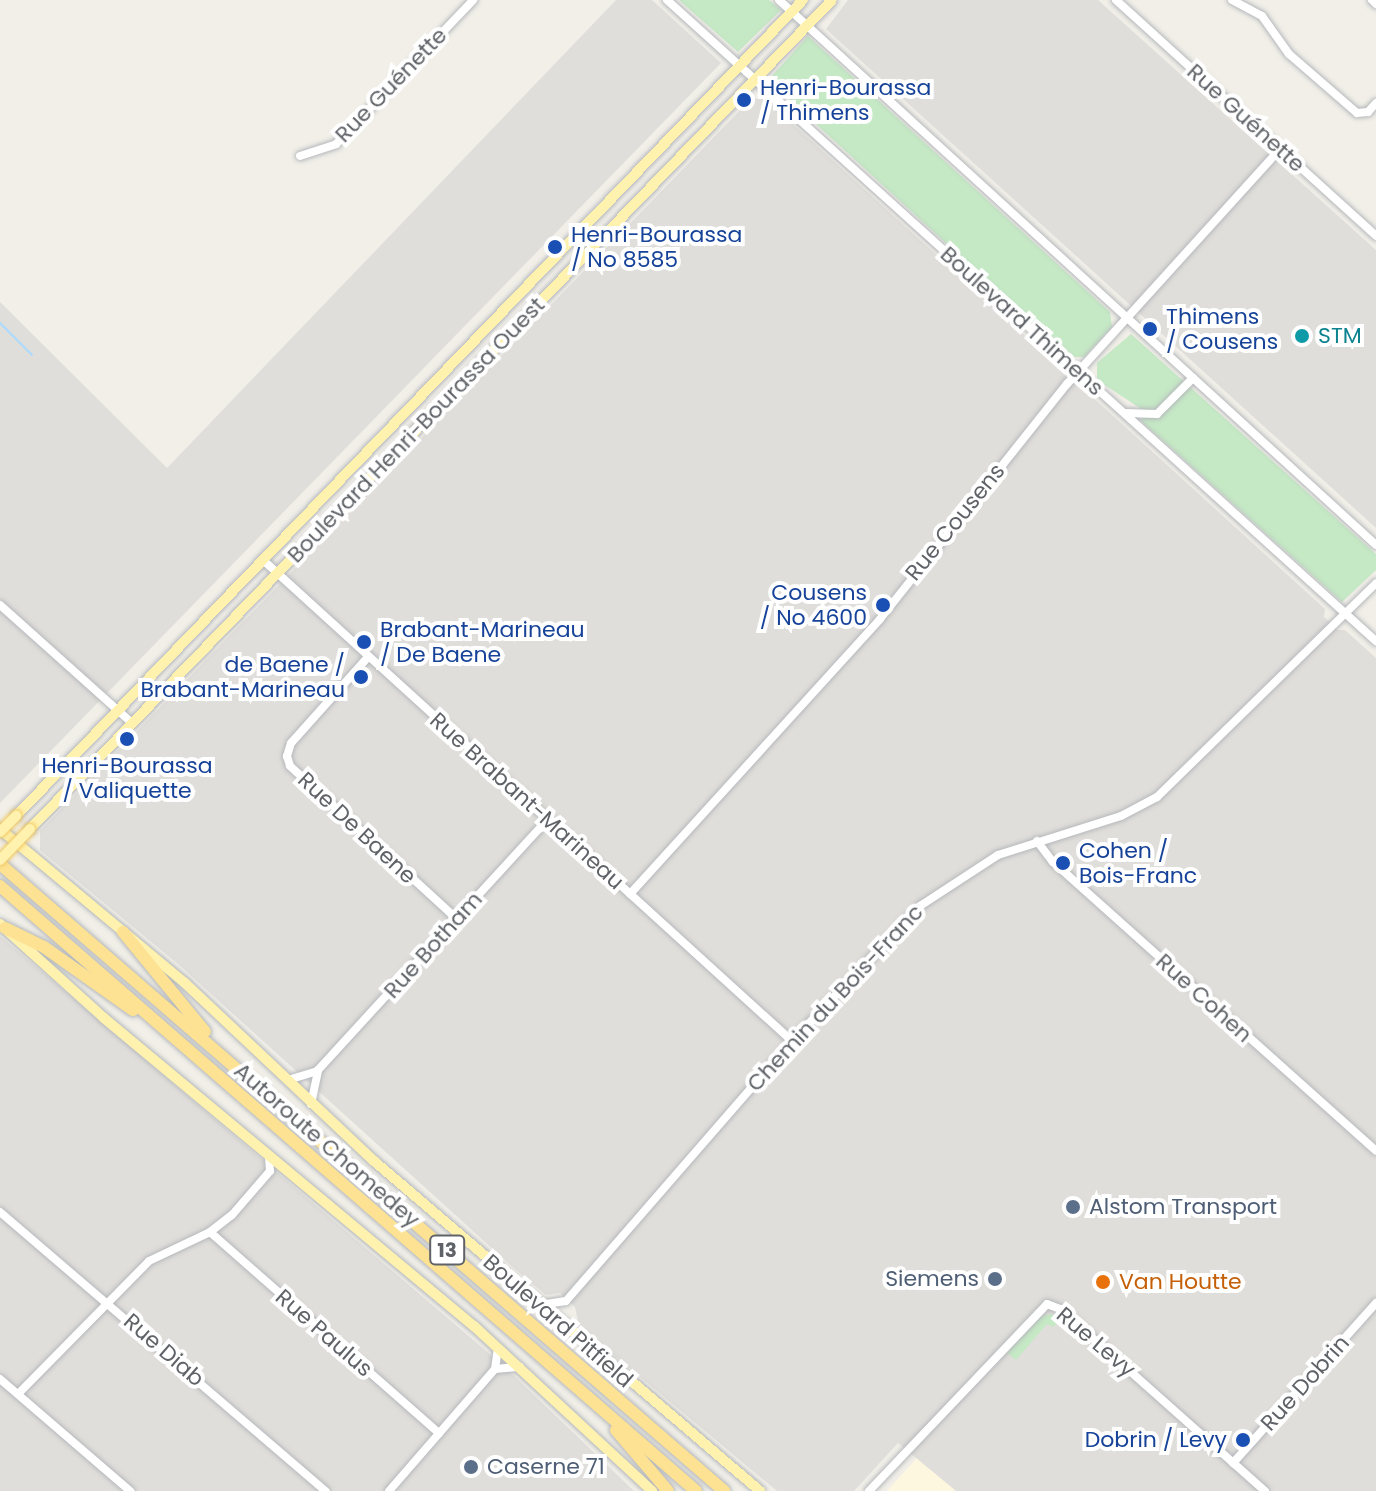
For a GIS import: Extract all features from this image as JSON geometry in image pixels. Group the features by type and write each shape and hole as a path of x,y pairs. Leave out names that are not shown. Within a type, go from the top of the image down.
{"highway":[{"name":"Autoroute Chomedey","path":"0,862 724,1491"},
{"name":"Autoroute Chomedey","path":"0,886 696,1491"},
{"path":"2,926 44,947 172,1036"},
{"path":"123,932 219,1051"},
{"path":"594,1402 668,1491"}],"main road":[{"name":"Boulevard Henri-Bourassa Ouest","path":"0,831 803,0"},
{"name":"Boulevard Henri-Bourassa Ouest","path":"0,862 832,0"},
{"name":"Boulevard Pitfield","path":"0,831 123,932 311,1104 540,1305 760,1491"},
{"path":"2,926 104,1018 269,1152 520,1367 652,1491"}],"street":[{"name":"Rue Guénette","path":"300,156 336,144 473,0"},
{"name":"Boulevard Thimens","path":"667,0 1376,641"},
{"path":"779,0 1376,545"},
{"name":"Rue Guénette","path":"1116,0 1376,236"},
{"path":"1232,0 1262,16 1289,54 1357,113 1368,112 1376,103"},
{"name":"Rue Cousens","path":"630,894 880,619 1078,372 1280,149"},
{"path":"1124,413 1157,414 1193,378"},
{"name":"Rue Brabant-Marineau","path":"263,560 792,1041"},
{"name":"Chemin du Bois-Franc","path":"564,1302 792,1041 920,906 980,864 1037,841 1121,816 1161,794 1376,583"},
{"path":"0,605 132,723"},
{"name":"Rue De Baene","path":"368,657 291,743 287,756 297,772 457,919"},
{"name":"Rue Botham","path":"288,1080 318,1070 547,820"},
{"name":"Rue Cohen","path":"1037,841 1053,862 1376,1151"},
{"path":"311,1104 318,1070"},
{"path":"269,1152 270,1171"},
{"path":"19,1393 149,1261 210,1232 270,1171 290,1170"},
{"name":"Rue Diab","path":"0,1212 326,1491"},
{"name":"Rue Paulus","path":"210,1232 439,1433"},
{"path":"540,1305 564,1302 565,1326"},
{"name":"Rue Dobrin","path":"1233,1463 1376,1303"},
{"name":"Rue Levy","path":"869,1491 1047,1304 1060,1309 1265,1491"},
{"path":"389,1491 495,1369 498,1348"},
{"path":"495,1369 520,1367"},
{"path":"0,1379 130,1491"}],"shaded area":[{"path":"616,0 652,0 721,63 0,803 0,302 167,468"},
{"path":"848,0 1098,0 1376,250 1376,528 826,29"},
{"path":"763,97 1325,609 1324,617 1338,630 1345,630 1376,658 1376,1491 956,1491 898,1443 854,1491 777,1491 579,1326 575,1307 560,1293 546,1295 516,1270 178,964 40,850 40,831 750,100"},
{"path":"0,936 506,1368 634,1491 0,1491"},
{"path":"918,1457 956,1491 887,1491"}],"green space":[{"path":"679,0 769,0 781,10 738,52"},
{"path":"808,36 1110,312 1112,327 1084,357 1070,357 768,80"},
{"path":"1131,334 1376,554 1376,570 1342,602 1141,421 1146,412 1097,380 1097,363"},
{"path":"1052,1314 1061,1320 1053,1327 1047,1324 1016,1360 1007,1353 1041,1316"}],"waterway":[{"path":"0,323 32,355"}],"place":[{"name":"Henri-Bourassa / Thimens","path":"744,100"},
{"name":"Henri-Bourassa / No 8585","path":"555,247"},
{"name":"Thimens / Cousens","path":"1150,329"},
{"name":"STM","path":"1302,336"},
{"name":"Cousens / No 4600","path":"883,605"},
{"name":"Brabant-Marineau / De Baene","path":"364,642"},
{"name":"de Baene / Brabant-Marineau","path":"361,677"},
{"name":"Henri-Bourassa / Valiquette","path":"127,739"},
{"name":"Cohen / Bois-Franc","path":"1063,863"},
{"name":"Alstom Transport","path":"1073,1207"},
{"name":"Siemens","path":"995,1279"},
{"name":"Van Houtte","path":"1103,1282"},
{"name":"Dobrin / Levy","path":"1243,1440"},
{"name":"Caserne 71","path":"471,1467"}]}
